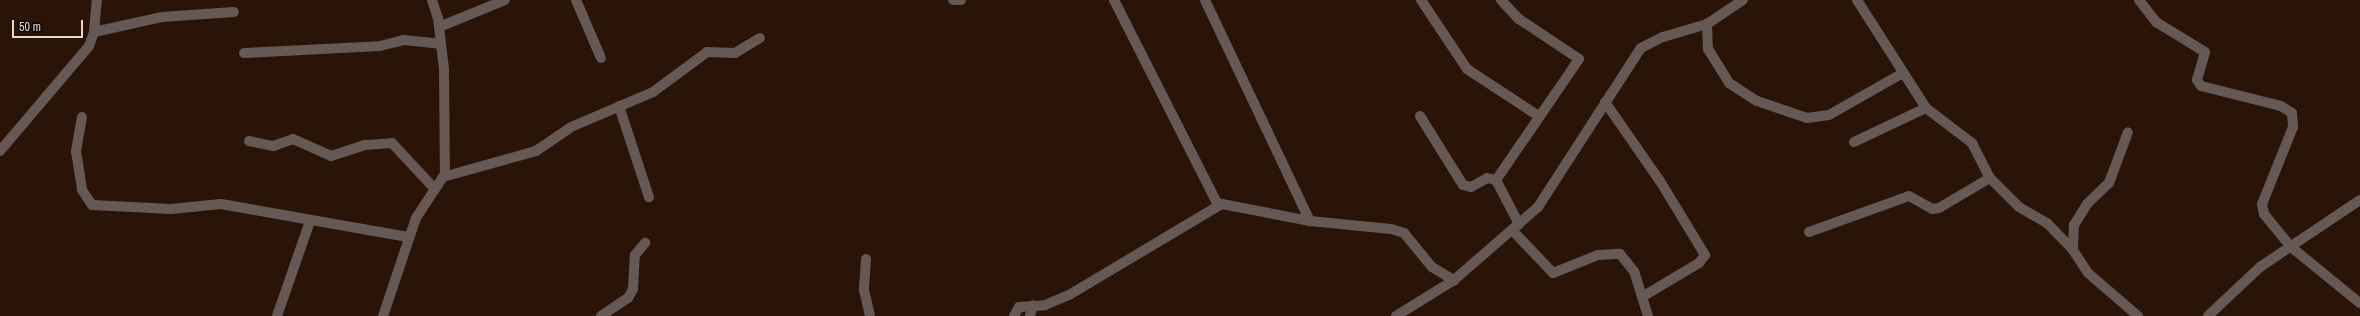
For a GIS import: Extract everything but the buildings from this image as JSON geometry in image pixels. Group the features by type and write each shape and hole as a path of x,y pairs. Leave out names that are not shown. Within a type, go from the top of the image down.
{"street":[{"path":"0,151 81,58 94,32 98,0"},
{"path":"432,0 439,27 447,119 445,175"},
{"path":"439,27 505,0"},
{"path":"576,0 601,58"},
{"path":"953,0 962,0"},
{"path":"1114,0 1212,196 1220,205 1310,221 1391,228 1404,233 1432,267 1454,280"},
{"path":"1205,0 1310,221"},
{"path":"1421,0 1467,69 1540,117"},
{"path":"1496,180 1579,59 1520,19 1501,0"},
{"path":"1396,316 1454,280 1516,228 1538,207 1629,62 1648,42 1707,24 1743,0"},
{"path":"1858,0 1926,108 1972,143 1990,178 2019,207 2047,223 2073,250 2088,272 2138,316"},
{"path":"2139,0 2156,22 2205,52 2197,80 2202,86 2281,106 2292,112 2293,127 2262,204 2271,226 2291,248 2360,303"},
{"path":"94,32 162,18 234,12"},
{"path":"1707,24 1708,49 1729,83 1757,101 1807,118 1829,114 1903,73"},
{"path":"383,316 408,237 434,188 445,175 536,151 570,127 672,81 707,52 735,53 760,38"},
{"path":"244,53 380,46 404,40 440,44"},
{"path":"1605,102 1656,174 1705,255 1699,263 1642,297"},
{"path":"619,106 649,197"},
{"path":"1854,142 1926,108"},
{"path":"1420,116 1463,185 1471,187 1487,178 1496,180"},
{"path":"82,117 76,151 82,190 92,205 171,209 221,204 310,221 408,237"},
{"path":"2073,250 2074,226 2087,204 2109,183 2128,132"},
{"path":"249,141 273,146 293,138 331,156 365,144 392,144 434,188"},
{"path":"1809,232 1909,196 1932,209 1940,208 1990,178"},
{"path":"1496,180 1516,228 1553,274 1598,255 1620,254 1629,261 1648,316"},
{"path":"2208,316 2260,267 2291,248 2360,200"},
{"path":"1014,316 1019,307 1063,298 1220,205"},
{"path":"277,316 310,221"},
{"path":"602,316 628,298 633,289 635,255 645,243"},
{"path":"866,259 864,290 870,316"},
{"path":"1030,316 1033,305"}]}
